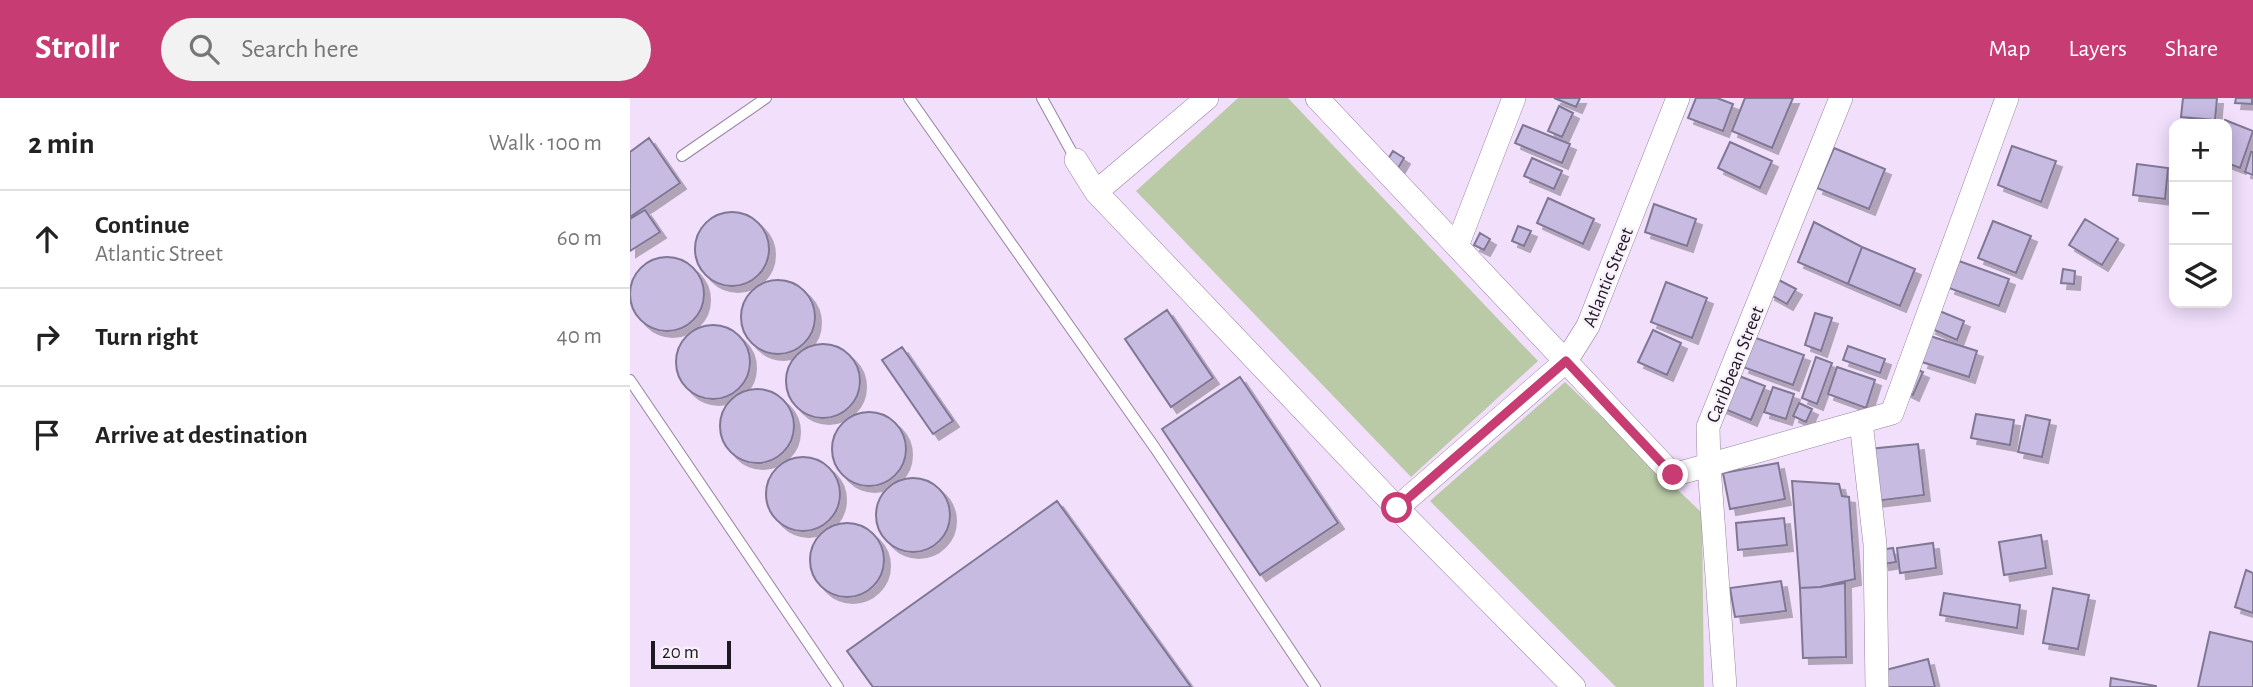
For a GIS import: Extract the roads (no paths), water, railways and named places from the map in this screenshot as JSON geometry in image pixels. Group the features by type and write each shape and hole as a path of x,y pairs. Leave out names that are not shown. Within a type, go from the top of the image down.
{"street":[{"path":"1096,192 1208,98"},
{"path":"1457,246 1514,98"},
{"name":"Atlantic Street","path":"1397,508 1566,361 1588,326 1678,98"},
{"name":"Caribbean Street","path":"1725,687 1708,427 1841,98"},
{"path":"1330,104 1457,246 1673,475 1892,413 2007,98"},
{"path":"1076,160 1096,192 1397,508 1574,687"},
{"path":"1861,422 1875,544 1877,687"}],"lane":[{"path":"682,156 766,98"},
{"path":"909,98 1155,449 1315,687"},
{"path":"1042,98 1076,160"},
{"path":"630,380 838,687"}]}
